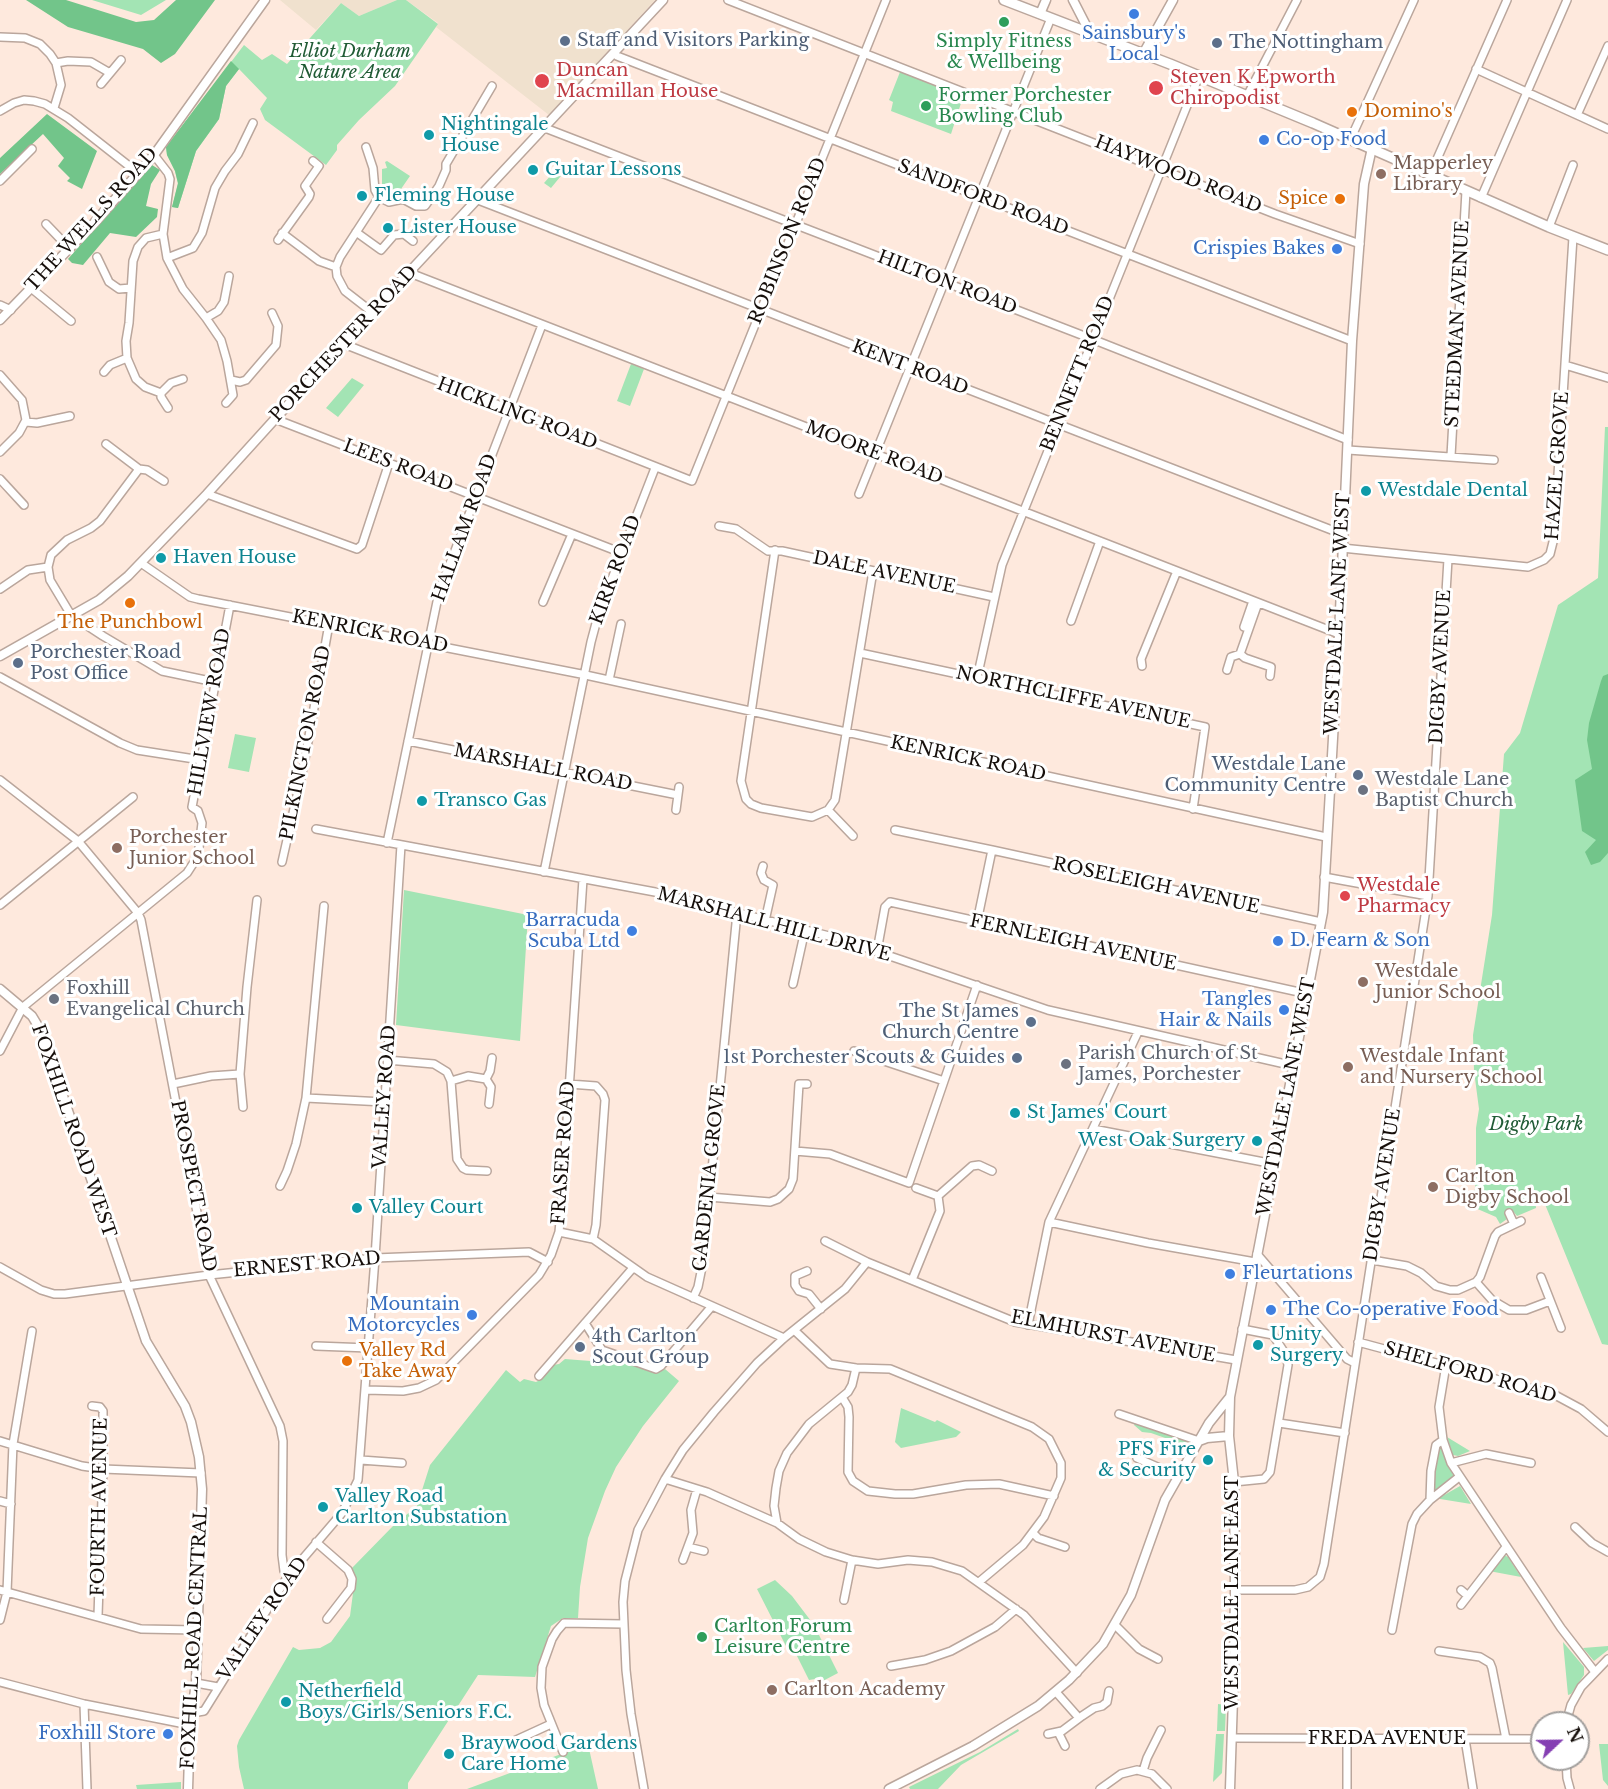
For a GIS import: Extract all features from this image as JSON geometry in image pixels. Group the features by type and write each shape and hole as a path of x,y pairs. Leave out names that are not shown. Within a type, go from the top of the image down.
{"main road":[{"path":"1004,0 1351,138 1481,198 1608,250"}],"street":[{"name":"THE WELLS ROAD","path":"0,320 70,249 154,155 265,0"},
{"name":"PORCHESTER ROAD","path":"0,656 106,595 141,562 207,494 372,312 663,0"},
{"name":"HAYWOOD ROAD","path":"728,0 1275,214 1360,244"},
{"name":"ROBINSON ROAD","path":"692,481 725,394 886,0"},
{"path":"1040,14 1046,0"},
{"path":"1073,0 1090,33"},
{"path":"1143,54 1173,0"},
{"path":"1247,96 1297,0"},
{"path":"1351,138 1414,0"},
{"path":"1430,175 1507,0"},
{"path":"1481,198 1567,0"},
{"path":"859,494 1051,18"},
{"path":"0,38 11,36 25,38 40,44 56,63 61,85 54,108"},
{"path":"1577,115 1608,46"},
{"name":"SANDFORD ROAD","path":"614,53 1352,341"},
{"path":"101,84 122,60"},
{"path":"56,63 91,62 110,73"},
{"path":"1476,69 1608,129"},
{"name":"BENNETT ROAD","path":"977,678 999,573 1199,76"},
{"path":"366,147 373,168 375,190 379,197 389,202 403,199 416,206 425,206 439,186 446,170 446,164 482,95 492,86"},
{"path":"0,111 24,100 54,108 138,173"},
{"path":"167,258 193,248 202,232 215,188 238,154 253,123"},
{"name":"HILTON ROAD","path":"544,128 1092,339 1348,445 1494,460"},
{"path":"0,181 32,148"},
{"name":"WESTDALE LANE WEST","path":"1230,1397 1321,922 1339,634 1352,341 1365,175 1372,148"},
{"path":"154,155 168,172 170,179 164,234 167,258 183,289 221,340 233,395 226,403"},
{"path":"313,161 319,166 305,186 310,194 309,197 280,237 319,261 336,267"},
{"path":"1549,227 1573,165"},
{"name":"STEEDMAN AVENUE","path":"1451,456 1466,191"},
{"path":"372,312 345,291 337,276 336,267 340,256 379,197"},
{"name":"KENT ROAD","path":"478,200 1342,534"},
{"path":"46,224 70,249"},
{"path":"356,232 381,250 394,235 404,234 413,241"},
{"path":"161,393 140,383 127,358 126,341 133,261 138,247 146,238 164,234"},
{"name":"HAZEL GROVE","path":"1342,548 1528,567 1544,560 1550,554 1554,538 1573,237"},
{"path":"97,257 110,282 119,289 131,288"},
{"name":"MOORE ROAD","path":"410,273 1339,634"},
{"path":"206,318 218,311 225,302 229,276"},
{"path":"31,288 71,321"},
{"path":"0,305 10,310"},
{"path":"56,321 62,313"},
{"path":"231,380 240,382 246,380 276,345 281,325 272,313"},
{"name":"HALLAM ROAD","path":"387,843 439,592 542,325"},
{"name":"HICKLING ROAD","path":"344,344 692,481"},
{"path":"104,372 110,365 127,358"},
{"path":"1565,365 1608,378"},
{"path":"0,375 22,400 26,414 26,422 19,433 0,452"},
{"path":"161,393 171,383 183,379"},
{"path":"161,393 168,408"},
{"path":"26,422 37,423 70,416"},
{"name":"LEES ROAD","path":"275,419 622,553"},
{"path":"106,444 139,469 147,470 164,482"},
{"path":"207,494 357,549 362,544 389,464"},
{"name":"KIRK ROAD","path":"544,872 599,612 655,468"},
{"path":"139,469 104,516 91,528 61,545 51,555 48,567 50,580 71,615 162,671 215,682"},
{"path":"0,479 24,505"},
{"name":"DALE AVENUE","path":"719,526 736,530 768,551 774,550 994,597"},
{"path":"543,602 572,534"},
{"path":"1071,621 1100,541"},
{"path":"774,550 741,781 746,799 761,808 812,818 828,810 835,800 873,571"},
{"name":"DIGBY AVENUE","path":"1235,1590 1302,1589 1320,1577 1324,1564 1428,896 1448,559"},
{"name":"KENRICK ROAD","path":"141,562 190,597 609,680 1326,837"},
{"path":"0,589 28,570 48,567"},
{"path":"1142,666 1142,659 1178,571"},
{"path":"1244,627 1256,602"},
{"path":"1240,654 1256,602"},
{"name":"HILLVIEW ROAD","path":"0,1051 23,1007 188,873 198,856 202,823 198,811 192,807 230,605"},
{"name":"PILKINGTON ROAD","path":"282,862 304,764 329,624"},
{"path":"609,680 621,624"},
{"name":"NORTHCLIFFE AVENUE","path":"860,653 1205,727 1193,809"},
{"path":"1227,670 1231,657 1240,654"},
{"path":"1240,654 1270,667 1270,676"},
{"path":"0,677 120,743 137,750 201,760"},
{"name":"MARSHALL ROAD","path":"408,741 678,795"},
{"name":"PROSPECT ROAD","path":"0,780 75,843 138,914 144,933 209,1275 280,1426 283,1441 282,1555 284,1571 288,1576"},
{"path":"676,810 679,787"},
{"path":"1,904 133,797"},
{"path":"828,810 853,836"},
{"name":"MARSHALL HILL DRIVE","path":"316,829 655,892 805,930 877,951 1048,1010 1294,1066"},
{"name":"ROSELEIGH AVENUE","path":"895,830 1321,922"},
{"name":"VALLEY ROAD","path":"192,1713 204,1711 288,1576 342,1513 358,1480 369,1348 401,845"},
{"path":"977,922 992,850"},
{"path":"763,866 764,880 773,885 765,921"},
{"path":"1324,877 1428,896"},
{"name":"FRASER ROAD","path":"366,1390 403,1391 419,1388 436,1380 548,1262 559,1232 583,879"},
{"path":"243,1107 240,1074 257,900"},
{"name":"FERNLEIGH AVENUE","path":"877,951 885,907 888,902 1308,994"},
{"path":"280,1186 296,1144 306,1098 324,906"},
{"name":"GARDENIA GROVE","path":"693,1298 698,1287 703,1262 737,913"},
{"path":"792,984 805,930"},
{"path":"795,1151 830,1154 909,1184 977,985"},
{"name":"FOXHILL ROAD WEST","path":"0,989 23,1007 38,1023 127,1286"},
{"path":"1028,1325 1049,1222 1138,1032"},
{"path":"854,1051 944,1081"},
{"path":"486,1079 492,1058"},
{"path":"387,1060 434,1064 443,1068 451,1081 457,1159 467,1170 487,1172"},
{"path":"173,1084 211,1076 240,1074"},
{"path":"451,1081 468,1076 486,1079 491,1087 489,1104"},
{"path":"569,1084 596,1086 605,1100 596,1225 592,1239"},
{"path":"709,1197 770,1202 778,1199 789,1189 793,1179 799,1084 807,1084"},
{"path":"306,1098 384,1102"},
{"path":"1093,1129 1274,1164"},
{"path":"938,1196 972,1166 979,1165 992,1171"},
{"path":"916,1188 938,1196"},
{"path":"912,1280 940,1211 938,1196"},
{"path":"1372,1260 1407,1266 1442,1289 1458,1290 1476,1282 1484,1270 1495,1236 1501,1229 1517,1222 1509,1213"},
{"path":"1049,1222 1148,1243 1256,1258 1347,1359 1355,1363"},
{"path":"559,1232 592,1239 632,1269 784,1338"},
{"name":"ELMHURST AVENUE","path":"825,1241 867,1262 1015,1323 1236,1360"},
{"name":"ERNEST ROAD","path":"0,1267 30,1285 54,1294 65,1294 209,1275 375,1258 529,1252 548,1262"},
{"path":"644,1789 631,1714 623,1624 623,1594 632,1551 645,1515 683,1450 714,1412 757,1363 844,1289 867,1262"},
{"path":"539,1376 632,1269"},
{"path":"807,1271 795,1276 795,1286 799,1291 809,1294 821,1309"},
{"path":"1541,1276 1561,1328"},
{"path":"1476,1282 1492,1300 1509,1310 1526,1311 1551,1301"},
{"name":"FOXHILL ROAD CENTRAL","path":"127,1286 146,1341 189,1414 201,1473 196,1683 190,1725 188,1789"},
{"path":"585,1323 602,1350 656,1369 712,1306"},
{"path":"1234,1482 1264,1479 1268,1476 1288,1365 1286,1355 1273,1335 1242,1329"},
{"path":"794,1330 826,1361 835,1365 890,1369 1039,1430 1049,1439 1061,1463 1061,1478 1054,1496 1033,1533 1023,1545 979,1582"},
{"path":"0,1620 4,1591 13,1444 32,1331"},
{"name":"SHELFORD ROAD","path":"1358,1342 1555,1395 1581,1409 1608,1432"},
{"path":"316,1346 369,1348"},
{"path":"1446,1365 1438,1407 1443,1440 1451,1463 1561,1628 1595,1672"},
{"path":"777,1523 774,1506 779,1471 791,1445 809,1424 842,1397 852,1385 856,1368"},
{"path":"842,1397 848,1407 849,1418 848,1472 853,1481 868,1491 914,1494 966,1485 999,1484 1054,1496"},
{"path":"889,1789 973,1746 1027,1713 1056,1692 1107,1639 1131,1595 1158,1516 1178,1476 1209,1423 1230,1397"},
{"name":"WESTDALE LANE EAST","path":"1230,1397 1229,1436 1234,1482 1235,1590 1230,1789"},
{"name":"FOURTH AVENUE","path":"92,1406 100,1407 103,1411 98,1616"},
{"path":"1119,1414 1199,1441 1229,1436"},
{"path":"1279,1424 1345,1433"},
{"path":"0,1440 82,1466 201,1473"},
{"path":"1430,1500 1431,1471 1436,1445 1443,1440"},
{"path":"1451,1463 1486,1454 1532,1463"},
{"path":"1137,1458 1178,1476"},
{"path":"361,1460 402,1463"},
{"path":"1392,1630 1412,1524 1417,1514 1430,1500 1459,1477"},
{"path":"665,1479 698,1489 777,1523 799,1539 826,1552 852,1560 878,1563 908,1560 932,1562 962,1571 1016,1609 1077,1672"},
{"path":"683,1560 693,1533 691,1510 698,1489"},
{"path":"0,1501 10,1504"},
{"path":"1575,1527 1592,1543 1608,1552"},
{"path":"1033,1533 1038,1538 1065,1547"},
{"path":"316,1542 348,1570 352,1579 351,1588 327,1619"},
{"path":"688,1547 704,1551"},
{"path":"1461,1605 1506,1547"},
{"path":"844,1600 852,1560"},
{"path":"1461,1590 1468,1596"},
{"path":"4,1591 141,1629 196,1630"},
{"path":"891,1666 925,1660 951,1651 995,1627 1016,1609"},
{"path":"563,1752 544,1705 541,1677 546,1655 557,1631 564,1623 623,1624"},
{"path":"1115,1625 1139,1649 1158,1659"},
{"path":"1452,1652 1453,1643"},
{"path":"1439,1651 1480,1657 1490,1663 1506,1739"},
{"path":"1569,1711 1581,1687 1608,1659"},
{"path":"0,1682 84,1704 190,1725"},
{"name":"VALLEY ROAD","path":"196,1683 218,1687"},
{"path":"1048,1734 1062,1731 1107,1702 1109,1691"},
{"path":"1056,1692 1079,1718"},
{"path":"84,1704 87,1789"},
{"path":"513,1741 551,1724"},
{"path":"1143,1771 1161,1730"},
{"path":"1058,1732 1065,1746"},
{"name":"FREDA AVENUE","path":"1232,1738 1530,1739"},
{"path":"1347,1738 1347,1789"},
{"path":"1465,1739 1473,1789"},
{"path":"1100,1789 1127,1771 1143,1771 1152,1774 1167,1789"},
{"path":"1568,1771 1570,1789"}],"shaded area":[{"path":"280,0 397,0 359,16 341,3 316,30"},
{"name":"Duncan Macmillan House","path":"406,0 655,0 549,115 436,27 438,23"}],"green space":[{"path":"26,0 66,0 136,22 154,20 176,0 215,0 175,54 161,63 143,49 68,27"},
{"path":"92,0 166,0 141,15"},
{"name":"Elliot Durham Nature Area","path":"397,0 406,0 438,24 395,86 359,120 337,145 337,150 326,165 265,120 260,109 267,98 239,69 226,86 219,119 196,151 178,208 172,207 178,184 166,147 244,45 262,60 272,54 287,64 341,3 359,16"},
{"path":"231,61 239,69 226,86 219,119 196,151 178,208 172,207 178,183 166,147"},
{"name":"Former Porchester Bowling Club","path":"900,72 963,97 951,134 891,111 893,102 889,100"},
{"path":"47,114 97,151 82,189 67,181 70,178 58,166 64,158 43,134 0,174 0,158"},
{"path":"387,161 410,176 401,189 390,192 391,197 385,196 378,189 382,186 382,169 387,168 385,162"},
{"path":"561,164 571,168 569,172 565,171 551,188 544,183"},
{"path":"152,165 160,170 151,184 146,206 158,209 157,217 136,237 110,233 83,265 72,263 68,259"},
{"path":"631,364 644,369 630,406 617,401"},
{"path":"352,378 364,385 338,417 326,408"},
{"name":"Digby Park","path":"1605,427 1608,427 1608,1345 1602,1344 1540,1192 1535,1196 1536,1208 1517,1216 1512,1210 1507,1210 1505,1215 1507,1219 1500,1224 1496,1217 1473,1207 1476,1178 1476,1128 1479,1109 1474,1071 1473,1035 1492,915 1504,754 1520,733 1558,605 1598,578"},
{"path":"1608,674 1608,853 1600,862 1591,865 1585,852 1596,840 1582,831 1575,780 1592,769 1587,740 1589,723 1601,681 1603,676"},
{"path":"235,734 256,738 249,772 228,768"},
{"path":"404,890 528,915 520,1041 396,1025"},
{"path":"596,1352 651,1372 657,1373 665,1369 679,1381 643,1426 616,1467 588,1538 580,1587 578,1618 563,1618 551,1626 535,1677 478,1675 408,1783 408,1789 244,1789 239,1767 237,1746 239,1740 293,1647 299,1650 320,1648 331,1642 350,1616 355,1578 351,1569 394,1525 417,1506 430,1465 506,1370 520,1382 524,1379 536,1382 553,1365 565,1359 590,1361"},
{"path":"901,1408 935,1422 937,1420 961,1432 956,1437 901,1448 895,1442"},
{"path":"1135,1422 1188,1440 1185,1445 1142,1432 1134,1425"},
{"path":"1447,1437 1470,1451 1458,1456 1453,1455"},
{"path":"1440,1446 1454,1477 1435,1491 1432,1488"},
{"path":"1460,1486 1471,1504 1439,1498"},
{"path":"1504,1555 1508,1557 1521,1577 1489,1571"},
{"path":"775,1580 792,1596 814,1625 838,1673 819,1683 815,1679 809,1680 794,1650 787,1648 757,1589"},
{"path":"1563,1642 1584,1667 1584,1675 1568,1695"},
{"path":"1608,1646 1608,1650 1594,1661 1583,1648"},
{"path":"1218,1704 1226,1705 1225,1731 1217,1731"},
{"path":"1018,1729 1019,1731 961,1765 938,1789 910,1789 909,1787 980,1752"},
{"path":"1216,1734 1224,1734 1222,1773 1213,1782"},
{"path":"588,1744 598,1789 467,1789"},
{"path":"1599,1744 1608,1744 1608,1786 1603,1780"},
{"path":"181,1782 181,1789 137,1789 136,1785"}],"place":[{"name":"Sainsbury's Local","path":"1134,14"},
{"name":"Simply Fitness & Wellbeing","path":"1004,22"},
{"name":"Staff and Visitors Parking","path":"565,41"},
{"name":"The Nottingham","path":"1217,43"},
{"name":"Duncan Macmillan House","path":"542,81"},
{"name":"Steven K Epworth Chiropodist","path":"1156,88"},
{"name":"Former Porchester Bowling Club","path":"926,106"},
{"name":"Domino's","path":"1352,112"},
{"name":"Nightingale House","path":"429,135"},
{"name":"Co-op Food","path":"1264,140"},
{"name":"Guitar Lessons","path":"533,170"},
{"name":"Mapperley Library","path":"1381,174"},
{"name":"Fleming House","path":"362,196"},
{"name":"Spice","path":"1340,199"},
{"name":"Lister House","path":"388,228"},
{"name":"Crispies Bakes","path":"1337,249"},
{"name":"Westdale Dental","path":"1366,491"},
{"name":"Haven House","path":"161,558"},
{"name":"The Punchbowl","path":"130,603"},
{"name":"Porchester Road Post Office","path":"18,663"},
{"name":"Westdale Lane Community Centre","path":"1358,775"},
{"name":"Westdale Lane Baptist Church","path":"1363,790"},
{"name":"Transco Gas","path":"422,801"},
{"name":"Porchester Junior School","path":"117,848"},
{"name":"Westdale Pharmacy","path":"1345,896"},
{"name":"Barracuda Scuba Ltd","path":"632,931"},
{"name":"D. Fearn & Son","path":"1278,941"},
{"name":"Westdale Junior School","path":"1363,982"},
{"name":"Foxhill Evangelical Church","path":"54,999"},
{"name":"Tangles Hair & Nails","path":"1284,1010"},
{"name":"The St James Church Centre","path":"1031,1022"},
{"name":"1st Porchester Scouts & Guides","path":"1017,1058"},
{"name":"Parish Church of St James, Porchester","path":"1066,1064"},
{"name":"Westdale Infant and Nursery School","path":"1348,1067"},
{"name":"St James' Court","path":"1015,1113"},
{"name":"West Oak Surgery","path":"1257,1141"},
{"name":"Carlton Digby School","path":"1433,1187"},
{"name":"Valley Court","path":"357,1208"},
{"name":"Fleurtations","path":"1230,1274"},
{"name":"The Co-operative Food","path":"1271,1310"},
{"name":"Mountain Motorcycles","path":"472,1315"},
{"name":"Unity Surgery","path":"1258,1345"},
{"name":"4th Carlton Scout Group","path":"580,1347"},
{"name":"Valley Rd Take Away","path":"347,1361"},
{"name":"PFS Fire & Security","path":"1208,1460"},
{"name":"Valley Road Carlton Substation","path":"323,1507"},
{"name":"Carlton Forum Leisure Centre","path":"702,1637"},
{"name":"Carlton Academy","path":"772,1690"},
{"name":"Netherfield Boys/Girls/Seniors F.C.","path":"286,1702"},
{"name":"Foxhill Store","path":"168,1734"},
{"name":"Braywood Gardens Care Home","path":"449,1754"}]}
